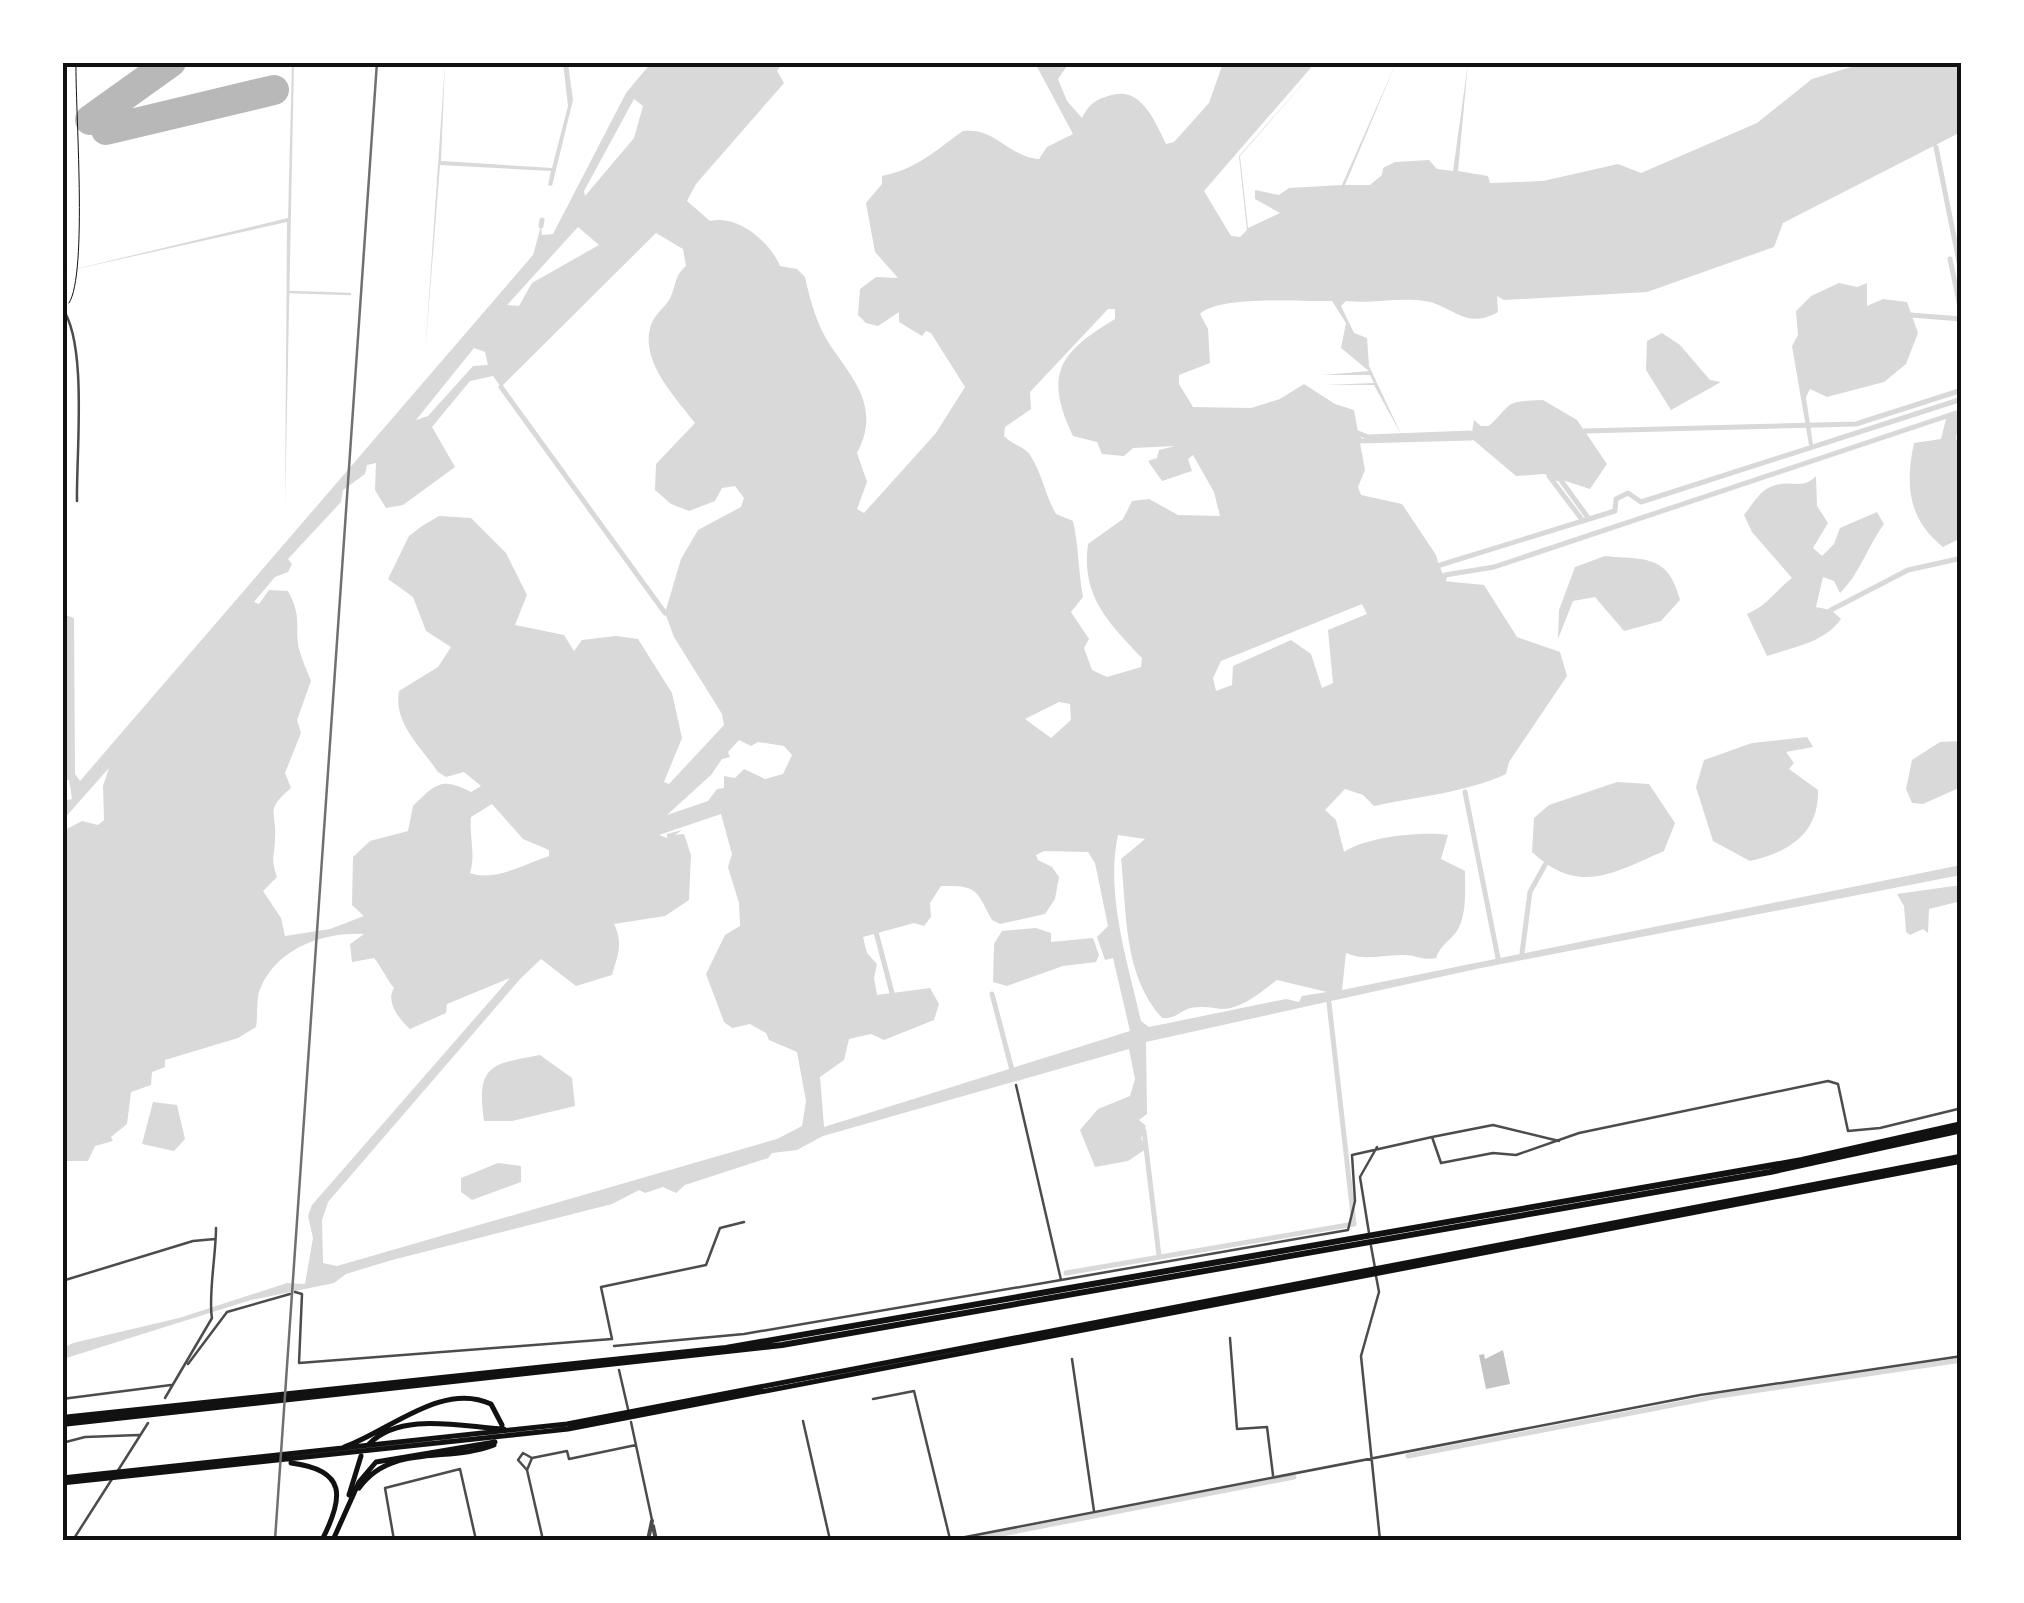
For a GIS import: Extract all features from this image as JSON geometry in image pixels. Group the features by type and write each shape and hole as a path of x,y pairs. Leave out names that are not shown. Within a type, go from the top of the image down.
{"highway":[{"path":"62,1421 766,1342 1802,1160 1962,1127"},
{"path":"322,1452 527,1430 1962,1159"},
{"path":"328,1540 362,1476 381,1459 534,1435 1962,1159"},
{"path":"269,1460 283,1461 354,1444 417,1411 452,1402 486,1402 498,1411 502,1425"},
{"path":"369,1444 384,1431 408,1424 527,1430"},
{"path":"62,1480 534,1435"},
{"path":"346,1508 367,1478 386,1464 494,1446"},
{"path":"346,1508 361,1456"},
{"path":"293,1459 321,1470 337,1489 338,1507 328,1540"}],"street":[{"path":"63,308 73,329 76,501"},
{"path":"62,334 73,329"},
{"path":"1432,1136 1436,1158 1445,1164 1492,1153 1516,1154 1579,1133 1828,1080 1838,1084 1848,1131 1880,1128 1962,1108"},
{"path":"1016,1086 1061,1280"},
{"path":"614,1346 744,1334 1351,1225 1352,1156 1377,1147 1493,1125 1560,1142"},
{"path":"1377,1147 1360,1177 1379,1292 1361,1356 1380,1540"},
{"path":"616,1355 601,1287 706,1265 720,1228 744,1222"},
{"path":"186,1365 212,1314 209,1304 216,1275 216,1228"},
{"path":"62,1281 192,1241 216,1240"},
{"path":"165,1398 226,1312 292,1293 302,1294 299,1363 612,1339"},
{"path":"1230,1338 1237,1429 1267,1427 1273,1477"},
{"path":"872,1400 914,1391 950,1540 1700,1395 1962,1356"},
{"path":"1072,1359 1094,1512"},
{"path":"619,1370 628,1409"},
{"path":"62,1399 172,1385"},
{"path":"631,1422 656,1540"},
{"path":"803,1422 830,1540"},
{"path":"73,1540 148,1424"},
{"path":"62,1443 85,1437 140,1436"},
{"path":"532,1458 567,1451 569,1458 636,1444"},
{"path":"532,1458 526,1453 518,1457 527,1470 543,1540"},
{"path":"527,1470 532,1458"},
{"path":"394,1540 385,1488 460,1469 476,1540"},
{"path":"648,1540 652,1521"}],"path":[{"path":"63,308 73,296 76,274 76,62"}],"shaded area":[{"path":"292,63 285,509 287,222 63,272 288,218"},
{"path":"445,63 441,161 552,168 568,106 563,63 568,63 573,100 552,186 548,185 551,171 440,165 425,355"},
{"path":"651,63 783,63 777,71 784,83 696,184 687,201 710,221 731,222 752,232 780,266 797,269 805,277 821,329 862,395 866,422 857,453 867,482 857,509 864,513 936,433 965,387 931,333 926,331 922,336 899,322 899,312 878,326 866,323 858,315 860,289 876,277 898,278 875,252 866,203 882,184 882,176 916,164 963,131 984,133 1019,153 1039,159 1047,147 1073,134 1035,63 1069,63 1058,79 1067,101 1082,118 1102,98 1132,96 1146,108 1166,144 1174,142 1209,103 1223,63 1315,63 1204,191 1231,236 1240,237 1247,230 1239,156 1321,63 1240,156 1248,228 1280,213 1255,199 1255,190 1279,195 1289,188 1342,185 1396,63 1345,185 1370,185 1382,175 1383,168 1395,162 1429,160 1437,169 1453,171 1468,63 1458,171 1488,176 1490,183 1543,181 1618,164 1641,173 1757,123 1812,79 1864,63 1961,63 1961,132 1783,223 1774,247 1647,292 1504,300 1497,296 1498,312 1477,319 1425,301 1346,301 1341,306 1354,333 1367,338 1369,366 1402,436 1374,385 1326,385 1374,383 1370,375 1323,375 1369,371 1341,348 1346,323 1332,301 1242,302 1210,308 1200,314 1208,329 1210,363 1179,375 1179,384 1193,407 1251,408 1280,399 1304,384 1335,404 1354,410 1365,470 1358,487 1361,495 1402,504 1436,555 1443,581 1484,585 1517,637 1560,652 1567,676 1509,762 1506,774 1458,790 1374,806 1363,795 1345,789 1325,810 1336,820 1344,852 1394,836 1448,835 1441,859 1465,871 1460,925 1436,958 1361,957 1346,953 1342,990 1961,865 1961,875 1476,969 1146,1042 1147,1114 1139,1120 1146,1126 1141,1138 1146,1149 1128,1161 1095,1167 1080,1130 1098,1109 1130,1096 1135,1079 1129,1049 823,1136 797,1150 772,1153 768,1158 685,1185 676,1193 663,1187 645,1193 639,1190 612,1204 392,1260 346,1274 334,1283 251,1300 63,1359 63,1348 73,1343 179,1318 287,1283 305,1284 313,1238 308,1216 312,1205 510,978 447,1004 446,1013 410,1029 395,1010 391,999 394,988 374,958 352,962 350,944 364,934 333,936 303,945 268,975 259,993 256,1027 238,1038 165,1060 165,1067 152,1072 151,1085 131,1092 127,1124 111,1137 113,1141 95,1146 88,1161 63,1161 63,831 82,821 98,825 104,820 103,786 109,768 63,820 63,801 72,799 69,780 64,780 63,614 74,618 75,774 80,781 533,255 541,226 542,235 553,234 626,93","holes":["634,99 643,106 634,138 585,196 584,191","578,227 599,245 532,283 519,306 507,305","656,233 683,249 686,266 653,321 649,339 661,378 695,423 656,464 655,490 671,504 689,511 715,501 722,488 735,486 744,498 741,507 698,530 681,559 665,613 674,637 722,714 724,725 669,784 664,782 682,738 672,693 638,639 616,636 582,640 574,651 564,635 515,625 527,595 506,553 471,518 439,516 409,536 388,579 413,597 426,631 451,647 438,667 399,691 398,703 404,724 438,772 446,777 464,772 481,786 471,792 446,784 434,788 413,806 408,831 370,841 353,857 352,905 364,916 330,929 285,936 281,918 263,891 277,877 273,860 274,811 291,788 285,773 301,733 297,720 311,681 299,649 297,615 288,591 269,590 259,604 254,602 275,577 288,572 292,564 288,559 341,502 343,490 365,474 367,465 376,463 375,490 386,508 403,505 455,467 432,427 470,381 493,376 501,387","1108,309 1115,309 1115,319 1080,343 1062,367 1059,397 1073,436 1097,442 1102,454 1124,456 1133,448 1175,446 1159,450 1157,458 1148,461 1162,481 1192,471 1188,459 1193,455 1214,492 1220,516 1178,515 1149,499 1132,501 1123,519 1088,544 1093,593 1108,620 1142,658 1141,667 1107,677 1092,670 1084,648 1089,639 1071,612 1083,597 1073,521 1056,514 1030,455 1004,436 1005,427 1031,409 1030,392","474,348 485,352 488,365 473,366 428,416 416,420","1362,604 1367,614 1328,630 1333,683 1322,688 1311,654 1291,640 1233,666 1232,685 1216,691 1213,678 1221,661","1059,702 1070,704 1071,720 1051,738 1025,719","739,740 751,746 758,742 784,746 792,755 783,774 765,779 744,769 735,778 724,776 724,788 717,789 708,801 667,815 711,775 722,759 730,757 728,752","492,804 523,839 549,850 549,856 499,874 470,873 471,817","721,814 732,854 728,867 739,903 740,926 725,935 706,974 724,1022 732,1028 750,1024 766,1033 769,1040 797,1052 806,1101 802,1126 777,1139 337,1266 323,1263 322,1220 328,1202 521,978 541,959 576,986 612,975 619,944 614,924 665,916 689,900 691,855 684,834 675,835 682,830 667,834 667,838 659,835","1118,835 1145,839 1121,859 1126,922 1140,983 1162,1018 1190,1008 1236,1006 1277,980 1327,992 1302,996 1299,1002 1286,999 1149,1027 1141,1021 1116,904","1044,851 1088,852 1095,863 1108,926 1097,937 1105,960 1113,958 1130,1031 824,1127 820,1077 844,1060 849,1039 871,1034 884,1040 934,1020 939,1004 930,988 877,995 877,964 867,953 863,937 914,923 924,926 931,917 930,903 941,886 974,891 992,920 1000,924 1045,914 1055,899 1059,877 1036,855"]},
{"path":"1839,283 1857,287 1867,283 1867,306 1883,299 1907,302 1918,333 1906,364 1884,382 1827,397 1810,389 1806,397 1813,445 1809,445 1792,346 1798,335 1796,311 1811,296"},
{"path":"1662,333 1680,345 1710,380 1721,382 1671,410 1646,370 1647,341"},
{"path":"1543,400 1577,420 1607,464 1590,489 1544,474 1516,476 1471,438 1474,420 1489,426 1511,404"},
{"path":"1961,411 1956,438 1961,452 1961,538 1943,547 1916,513 1910,487 1911,458 1914,443 1941,439 1946,419"},
{"path":"1816,476 1817,506 1828,523 1813,548 1822,556 1834,544 1840,528 1877,512 1884,524 1840,593 1834,581 1823,577 1816,607 1831,610 1841,619 1834,627 1807,643 1767,656 1747,614 1766,603 1792,578 1752,532 1744,515 1766,489 1806,483"},
{"path":"1605,556 1644,560 1662,567 1680,600 1661,621 1624,631 1595,597 1573,601 1558,639 1559,610 1575,567"},
{"path":"1807,737 1813,747 1786,752 1794,763 1789,769 1818,790 1813,818 1799,839 1750,861 1713,841 1696,787 1704,760 1752,743"},
{"path":"1961,741 1961,787 1923,804 1912,803 1906,789 1912,760 1940,742"},
{"path":"1617,782 1649,784 1675,823 1664,851 1612,873 1581,877 1565,874 1532,852 1534,818 1549,805"},
{"path":"1961,885 1961,901 1929,909 1928,933 1923,929 1910,935 1906,932 1904,906 1897,894"},
{"path":"1036,928 1051,933 1051,942 1093,938 1099,955 1096,962 1063,966 1007,986 993,982 994,944 1002,931"},
{"path":"540,1055 572,1078 575,1106 512,1121 484,1121 482,1088 491,1070 509,1061"},
{"path":"153,1102 177,1105 185,1139 174,1151 142,1144"},
{"path":"498,1163 521,1166 521,1182 472,1200 461,1192 461,1178"}],"building":[{"path":"1503,1350 1510,1384 1486,1389 1479,1355 1484,1354 1485,1359"}],"waterway":[{"path":"1936,147 1962,277"},
{"path":"541,226 542,220"},
{"path":"1950,259 1962,316"},
{"path":"289,292 350,294"},
{"path":"1910,315 1962,319"},
{"path":"501,387 665,613"},
{"path":"1584,431 1856,424 1962,390"},
{"path":"1962,399 1641,502 1628,493 1616,499 1615,511 1437,566 1443,582 1445,575 1494,567 1962,411"},
{"path":"1358,433 1368,437 1470,433 1471,438 1359,441 1358,433"},
{"path":"1583,521 1549,476 1560,479 1589,519"},
{"path":"1831,610 1908,570 1962,558"},
{"path":"1465,792 1498,958"},
{"path":"1522,953 1530,892 1545,865"},
{"path":"876,932 892,993"},
{"path":"992,994 1012,1070"},
{"path":"1066,1273 1354,1224 1329,1003"},
{"path":"1144,1131 1159,1256"},
{"path":"1408,1456 1719,1396 1962,1360"},
{"path":"971,1540 1294,1477"}],"runway":[{"path":"90,120 171,62"},
{"path":"106,130 274,90"}],"railway":[{"path":"275,1540 377,62"}]}
